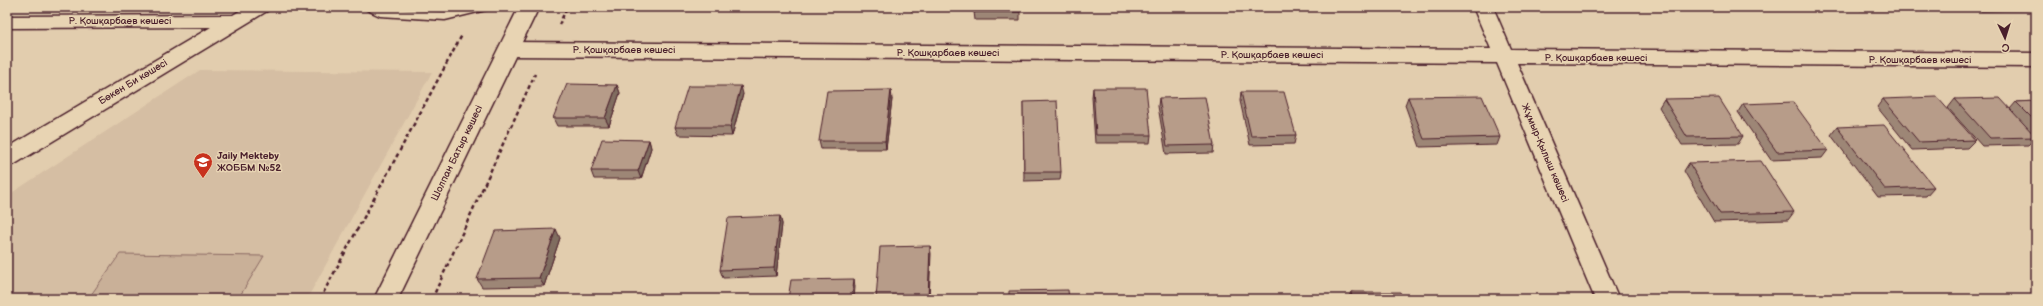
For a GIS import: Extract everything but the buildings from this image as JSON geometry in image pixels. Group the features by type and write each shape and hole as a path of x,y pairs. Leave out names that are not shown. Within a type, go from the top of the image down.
{"street":[{"name":"Бөкен Би көшесі","path":"7,158 234,21 260,7"},
{"name":"Шолпан Батыр көшесі","path":"386,299 529,7"},
{"name":"Жұмыр-Қылыш көшесі","path":"1483,7 1607,299"},
{"name":"Р. Қошқарбаев көшесі","path":"7,22 234,21"},
{"name":"Р. Қошқарбаев көшесі","path":"509,49 2036,60"}],"lane":[{"path":"371,7 380,12 444,16 479,8"}],"path":[{"path":"432,299 567,7"},
{"path":"320,299 479,8"}],"shaded area":[{"name":"Jaily Mekteby ЖОББМ №52","path":"200,70 432,72 307,299 7,299 7,196"},
{"path":"120,254 264,256 238,299 88,299"}],"place":[{"name":"Jaily Mekteby ЖОББМ №52","path":"203,179"}]}
